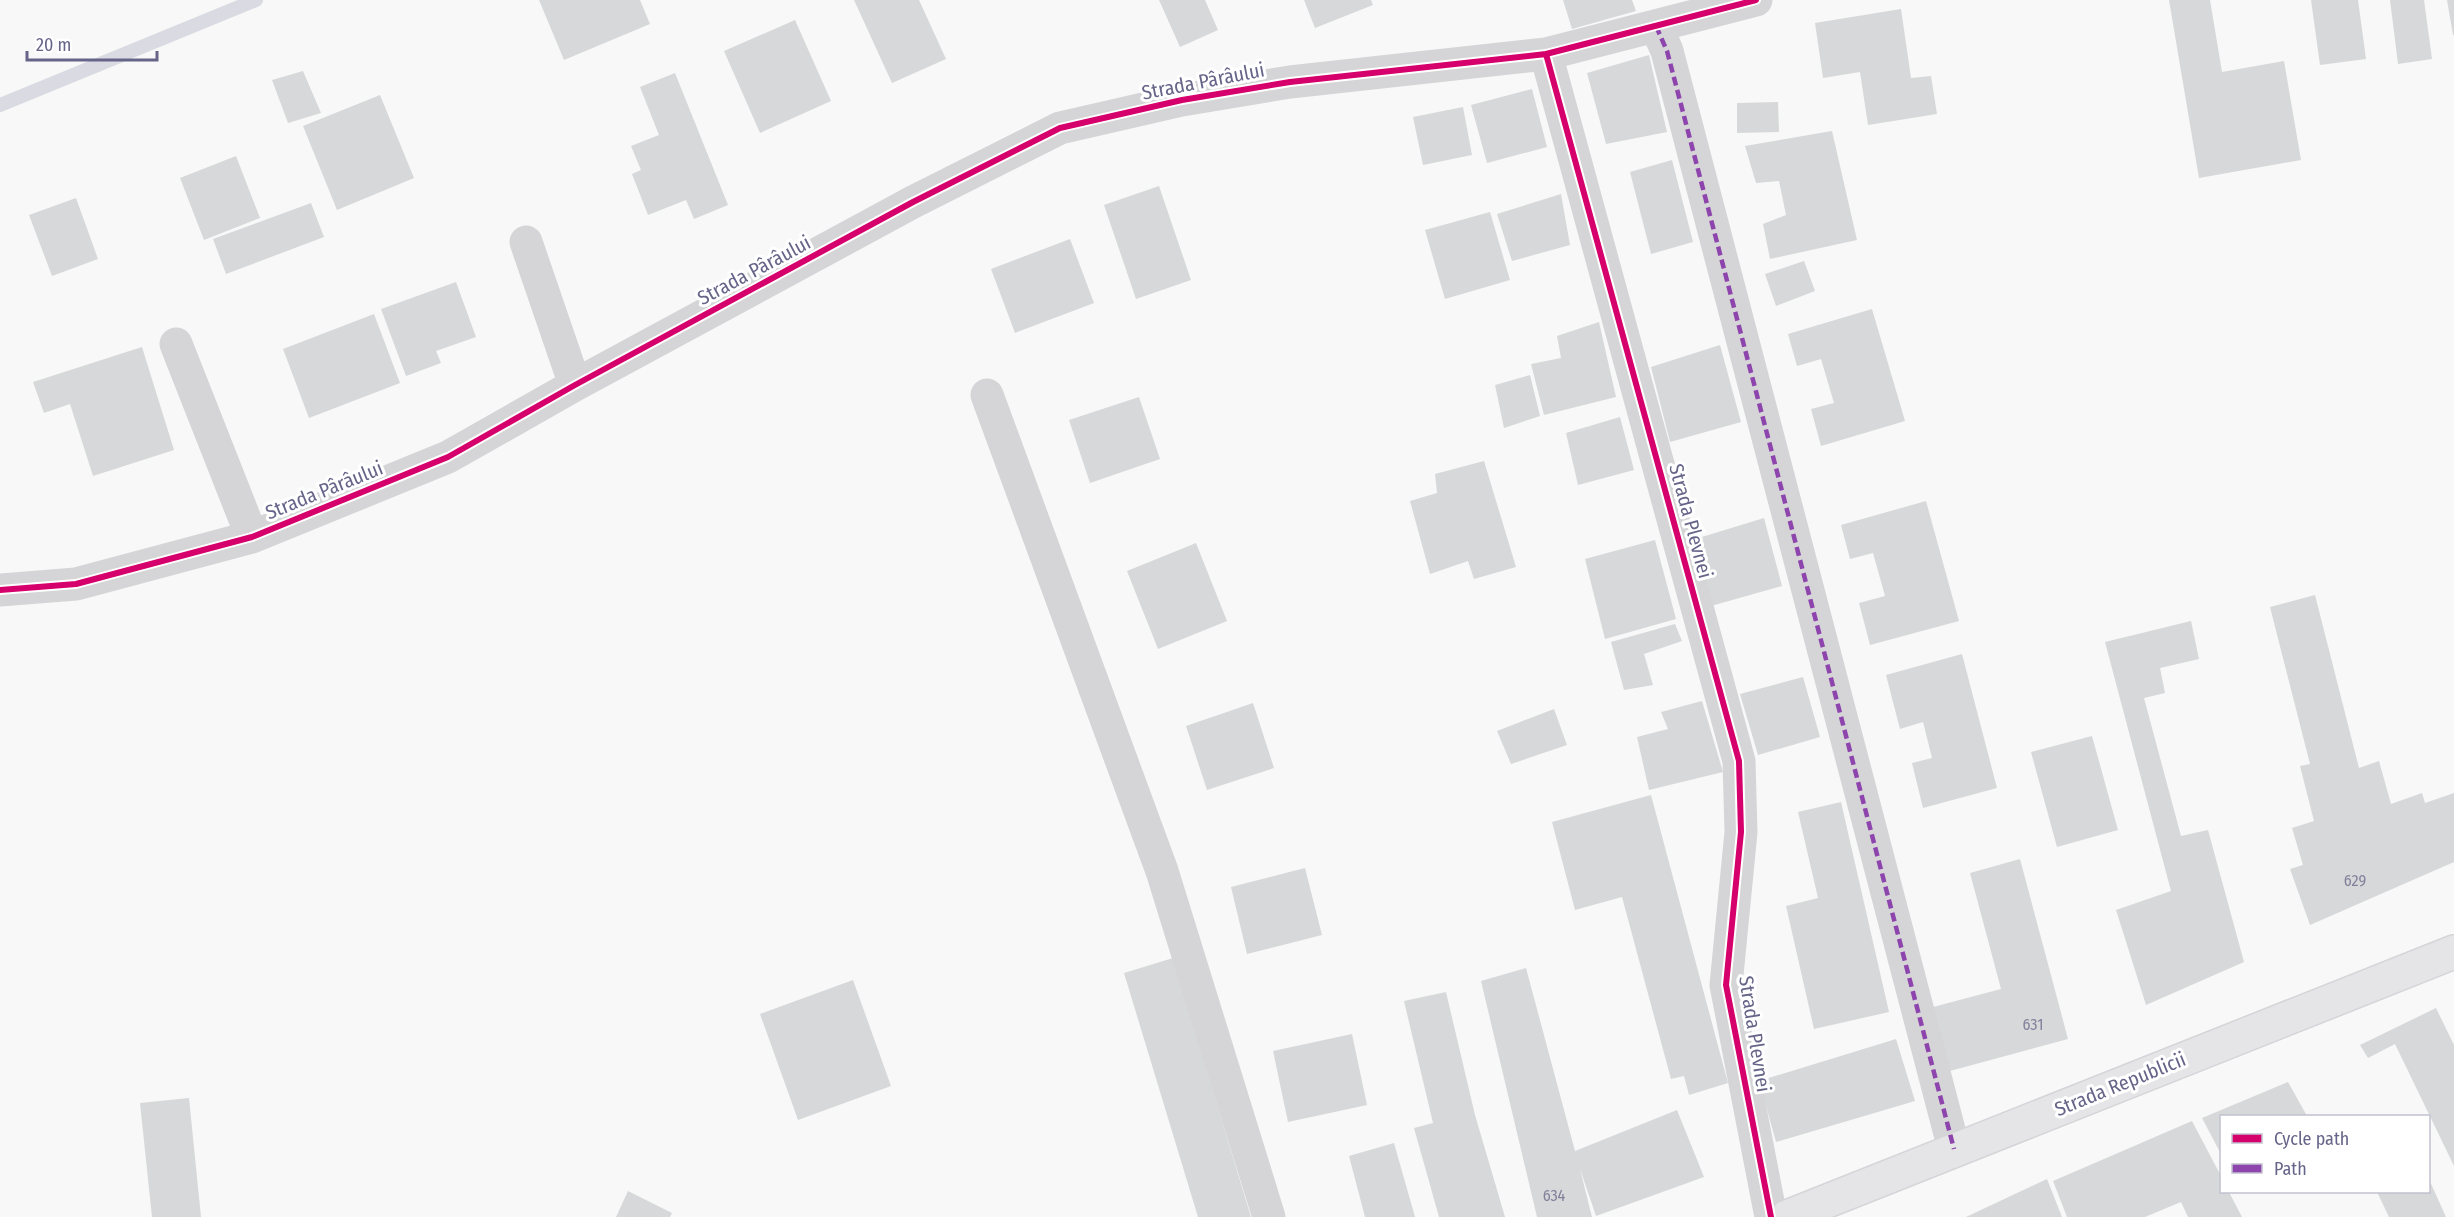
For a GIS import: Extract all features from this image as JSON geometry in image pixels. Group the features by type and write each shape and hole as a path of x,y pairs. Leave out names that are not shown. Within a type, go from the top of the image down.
{"main road":[{"name":"Strada Republicii","path":"1788,1217 1954,1149 2454,952"}],"street":[{"path":"1546,54 1756,0"},
{"path":"1656,26 1667,51 1954,1149"},
{"name":"Strada Pârâului","path":"0,590 76,585 252,537 448,457 575,384 913,202 1060,128 1182,100 1290,82 1546,54"},
{"name":"Strada Plevnei","path":"1546,54 1739,761 1742,831 1726,985 1771,1217"},
{"path":"526,242 575,384"},
{"path":"176,344 252,537"},
{"path":"987,395 1162,871 1269,1217"}],"building":[{"path":"539,0 640,0 650,24 564,60"},
{"path":"854,0 919,0 946,59 892,83"},
{"path":"1159,0 1205,0 1218,30 1180,47"},
{"path":"1304,0 1371,0 1373,5 1315,28"},
{"path":"1563,0 1632,0 1636,11 1572,29"},
{"path":"2169,0 2210,0 2222,72 2284,61 2301,160 2199,178"},
{"path":"2311,0 2358,0 2366,59 2320,65"},
{"path":"2390,0 2424,0 2432,59 2398,64"},
{"path":"2447,0 2454,0 2454,35 2453,35"},
{"path":"1901,9 1911,78 1931,76 1937,114 1868,125 1860,72 1823,78 1815,23"},
{"path":"795,20 831,101 760,133 724,51"},
{"path":"1649,55 1667,132 1606,144 1587,73"},
{"path":"303,71 321,113 288,123 272,80"},
{"path":"675,73 728,205 694,219 686,200 648,215 632,174 641,170 631,146 659,135 640,87"},
{"path":"1532,89 1547,147 1487,163 1471,105"},
{"path":"380,95 414,178 337,210 303,126"},
{"path":"1778,102 1779,132 1737,133 1737,103"},
{"path":"1463,107 1472,155 1423,165 1413,117"},
{"path":"1832,131 1857,240 1770,259 1763,224 1786,215 1779,181 1756,183 1745,146"},
{"path":"236,156 260,218 204,240 180,178"},
{"path":"1672,160 1693,242 1651,254 1630,172"},
{"path":"1159,186 1191,280 1136,299 1104,205"},
{"path":"1561,194 1570,245 1512,261 1497,214"},
{"path":"76,198 98,259 52,276 29,215"},
{"path":"311,203 324,237 226,274 213,239"},
{"path":"1490,212 1510,280 1445,299 1425,230"},
{"path":"1070,239 1094,303 1015,333 991,269"},
{"path":"1804,261 1815,291 1776,306 1765,274"},
{"path":"456,282 476,337 436,351 441,363 406,376 381,309"},
{"path":"1872,309 1905,421 1821,446 1811,409 1834,403 1821,359 1797,366 1788,334"},
{"path":"374,314 400,383 309,418 283,349"},
{"path":"1599,322 1616,397 1544,415 1531,364 1561,358 1557,336"},
{"path":"1720,345 1741,422 1670,442 1651,367"},
{"path":"142,347 174,450 93,476 70,404 44,413 33,382"},
{"path":"1530,375 1540,416 1504,428 1495,385"},
{"path":"1139,397 1160,459 1090,483 1069,420"},
{"path":"1620,417 1634,470 1578,485 1566,433"},
{"path":"1484,461 1516,567 1474,579 1468,561 1430,574 1410,501 1437,493 1435,474"},
{"path":"1926,501 1959,621 1870,645 1859,603 1885,596 1873,553 1850,559 1841,525"},
{"path":"1764,518 1782,586 1711,606 1692,540"},
{"path":"1655,540 1676,619 1605,639 1585,559"},
{"path":"1196,543 1227,621 1158,649 1127,571"},
{"path":"2315,595 2359,768 2379,761 2391,804 2422,793 2425,803 2454,793 2454,862 2310,925 2290,869 2303,865 2292,828 2314,821 2300,766 2310,764 2270,607"},
{"path":"2191,621 2199,659 2160,668 2165,693 2144,698 2181,836 2208,830 2244,962 2146,1005 2116,910 2171,891 2105,642"},
{"path":"1675,624 1682,641 1644,654 1653,685 1624,690 1611,642"},
{"path":"1962,654 1997,788 1923,808 1912,763 1932,758 1923,722 1900,729 1886,675"},
{"path":"1803,677 1820,737 1758,755 1740,694"},
{"path":"1702,701 1723,772 1649,790 1637,737 1668,729 1661,712"},
{"path":"1253,703 1274,768 1207,790 1186,726"},
{"path":"1554,709 1567,745 1511,764 1497,731"},
{"path":"2092,736 2118,830 2057,847 2031,752"},
{"path":"1651,795 1728,1083 1689,1095 1684,1076 1671,1079 1622,897 1575,910 1552,822"},
{"path":"1841,802 1889,1012 1814,1029 1786,906 1818,898 1798,812"},
{"path":"2020,859 2068,1039 1950,1071 1933,1007 2001,989 1970,873"},
{"path":"1305,868 1322,935 1247,954 1231,887"},
{"path":"1173,958 1251,1217 1198,1217 1124,973"},
{"path":"1526,968 1575,1151 1677,1110 1704,1177 1596,1216 1580,1169 1592,1217 1537,1217 1481,981"},
{"path":"853,980 891,1086 798,1120 760,1014"},
{"path":"1446,992 1475,1115 1505,1217 1439,1217 1414,1128 1433,1123 1404,1001"},
{"path":"2436,1008 2454,1045 2454,1166 2395,1044 2368,1058 2360,1045"},
{"path":"1352,1034 1367,1105 1288,1122 1273,1051"},
{"path":"1896,1039 1915,1101 1776,1142 1759,1081"},
{"path":"2288,1082 2306,1115 2220,1115 2220,1152 2202,1118"},
{"path":"189,1098 201,1217 152,1217 140,1103"},
{"path":"2192,1121 2220,1174 2220,1193 2230,1193 2242,1217 2188,1217 2181,1202 2145,1217 2067,1217 2053,1181"},
{"path":"1394,1143 1415,1217 1365,1217 1349,1156"},
{"path":"2047,1179 2062,1217 1966,1217"},
{"path":"2430,1181 2446,1217 2389,1217 2377,1193 2430,1193"},
{"path":"628,1191 672,1213 670,1217 616,1217"}],"waterway":[{"path":"0,105 256,0"}],"marked path":[{"path":"1656,26 1667,51 1954,1149"}],"cycle path":[{"path":"0,590 76,584 252,537 448,457 575,385 913,202 1060,128 1182,100 1290,82 1546,54 1756,0"},
{"path":"1546,54 1739,761 1741,832 1726,985 1771,1217"}]}
